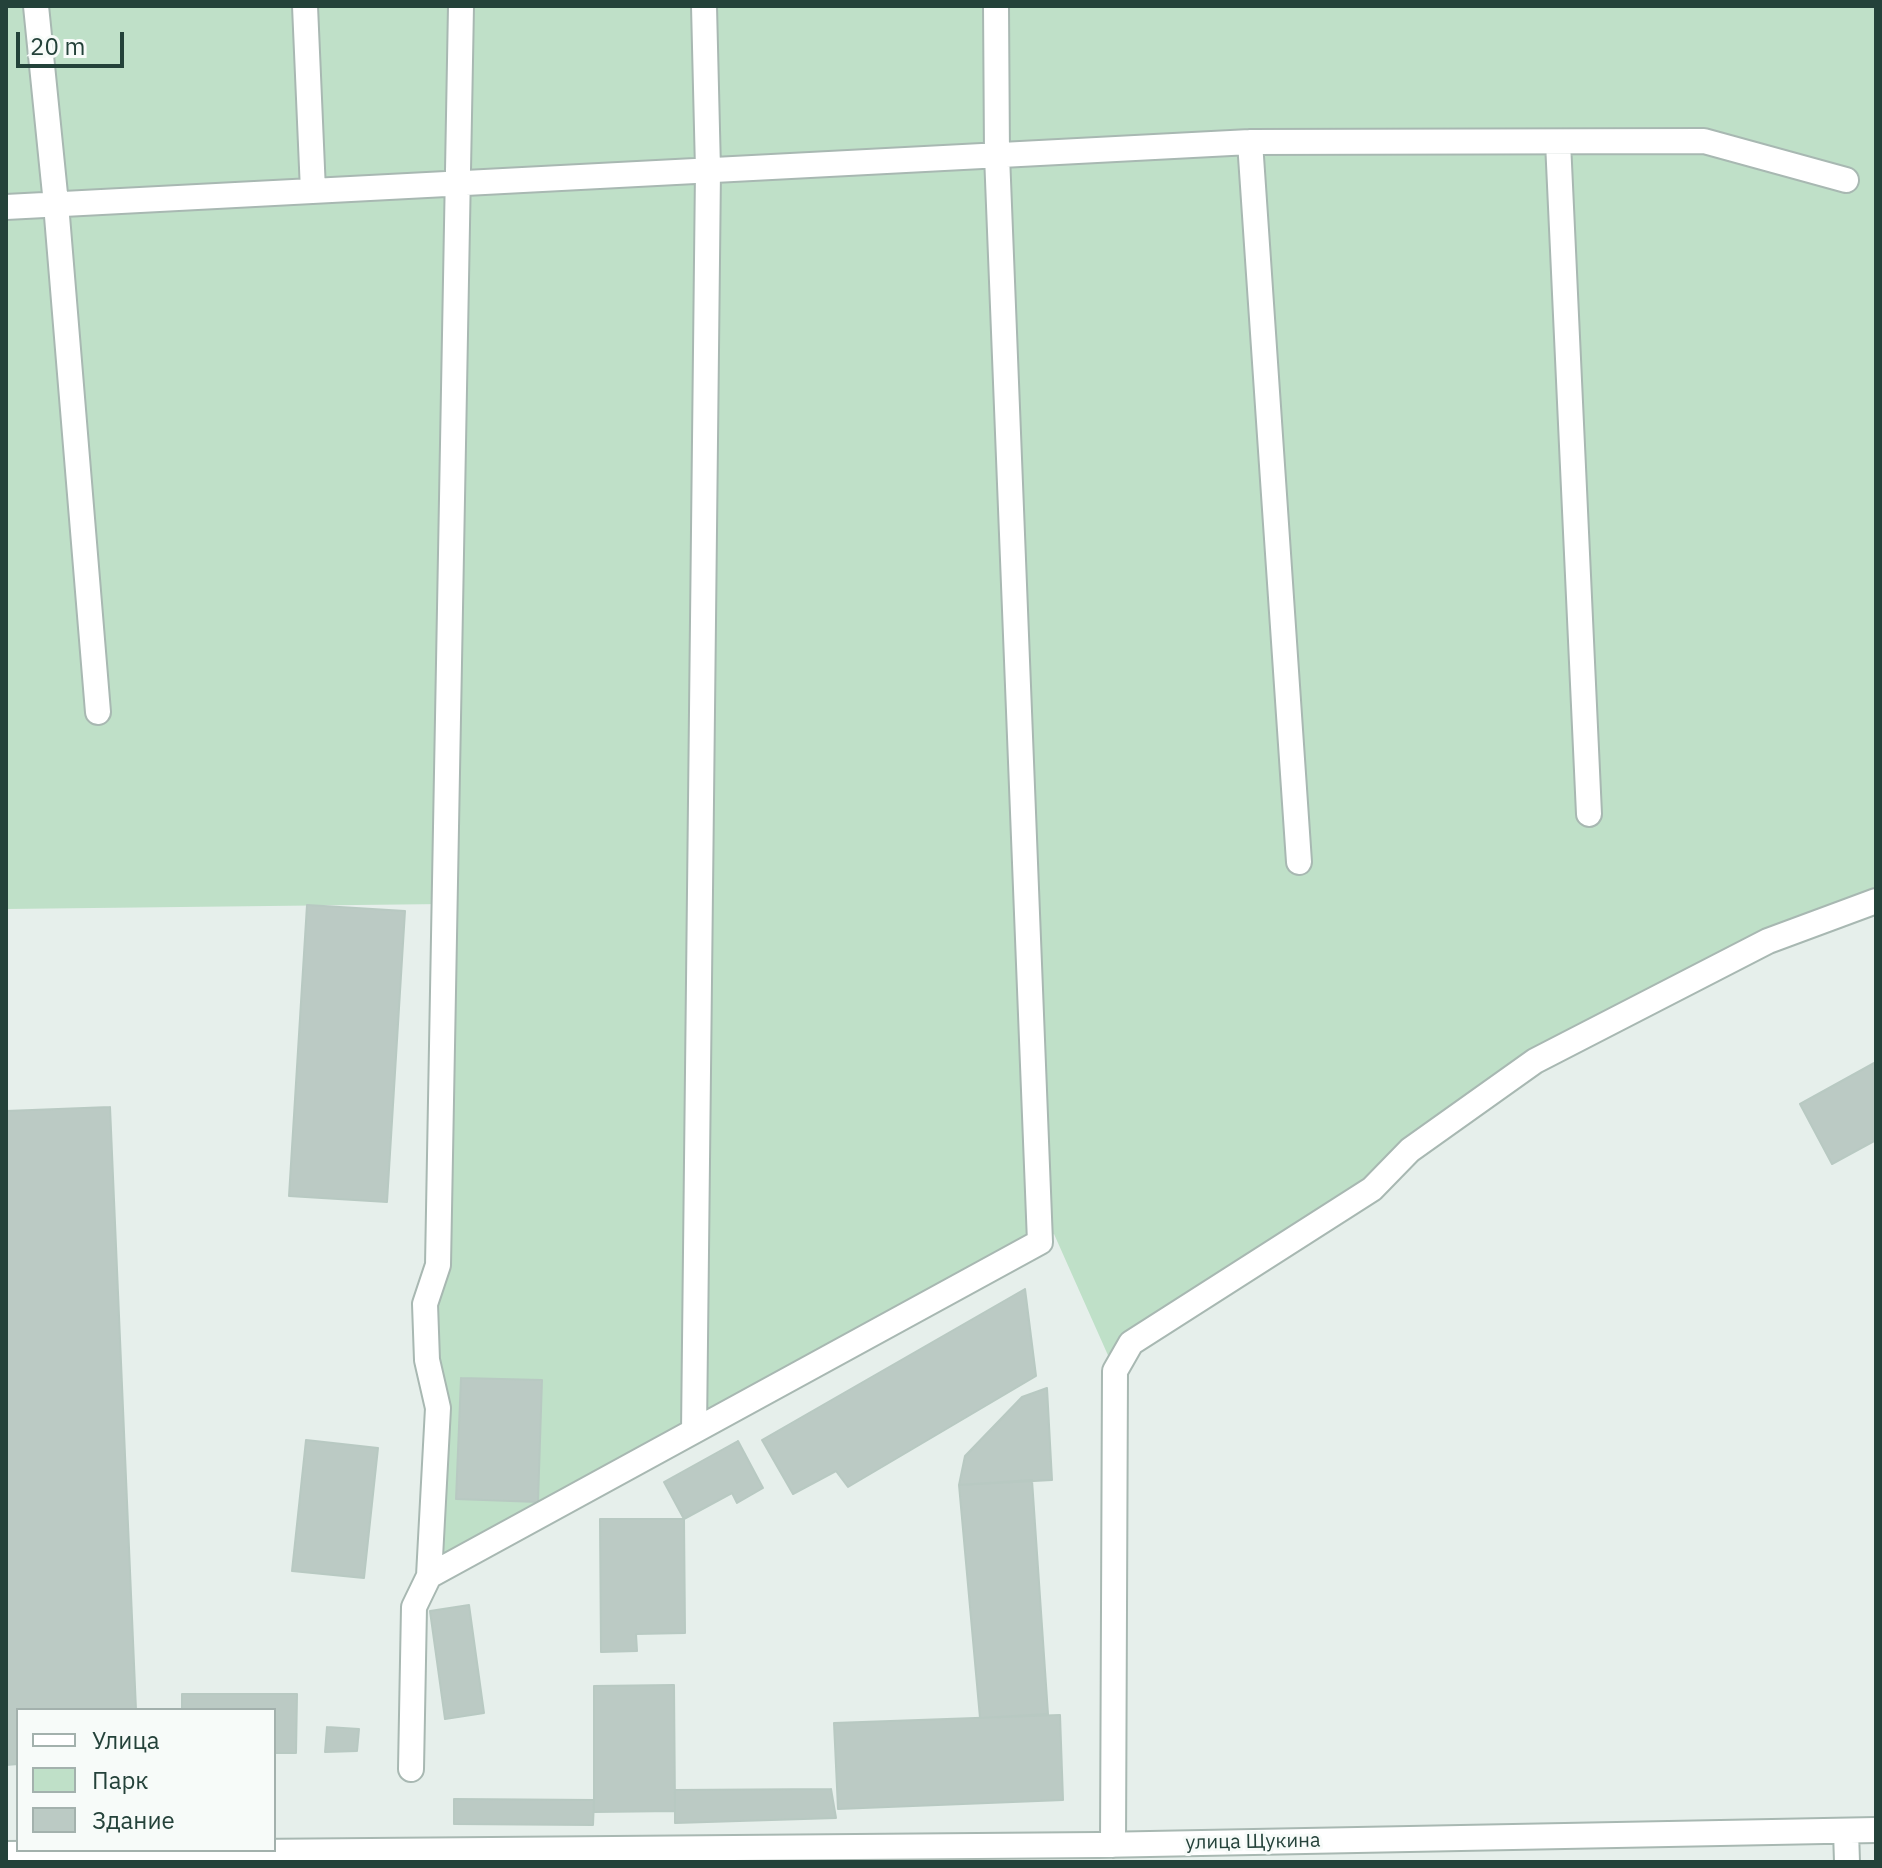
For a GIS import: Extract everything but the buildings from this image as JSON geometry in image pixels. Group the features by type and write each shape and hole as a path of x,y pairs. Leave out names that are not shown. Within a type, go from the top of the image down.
{"street":[{"path":"36,6 56,204 98,712"},
{"path":"305,6 313,191"},
{"path":"411,1769 414,1607 429,1576 438,1408 427,1360 425,1304 438,1265 461,6"},
{"path":"694,1431 708,170 704,6"},
{"path":"429,1576 1040,1242 997,155 996,6"},
{"path":"6,207 1250,142 1704,141 1846,180"},
{"path":"1250,142 1299,862"},
{"path":"1558,142 1589,814"},
{"path":"1113,1845 1115,1371 1131,1343 1372,1189 1410,1150 1535,1061 1768,941 1876,901"},
{"name":"улица Щукина","path":"276,1851 399,1849 489,1856 1876,1830"},
{"path":"1846,1831 1847,1862"},
{"name":"улица Щукина","path":"6,1854 163,1852"}],"green space":[{"path":"6,6 1876,6 1876,901 1535,1061 1372,1189 1115,1371 1054,1234 429,1576 438,1408 438,1204 444,904 6,909"}]}
